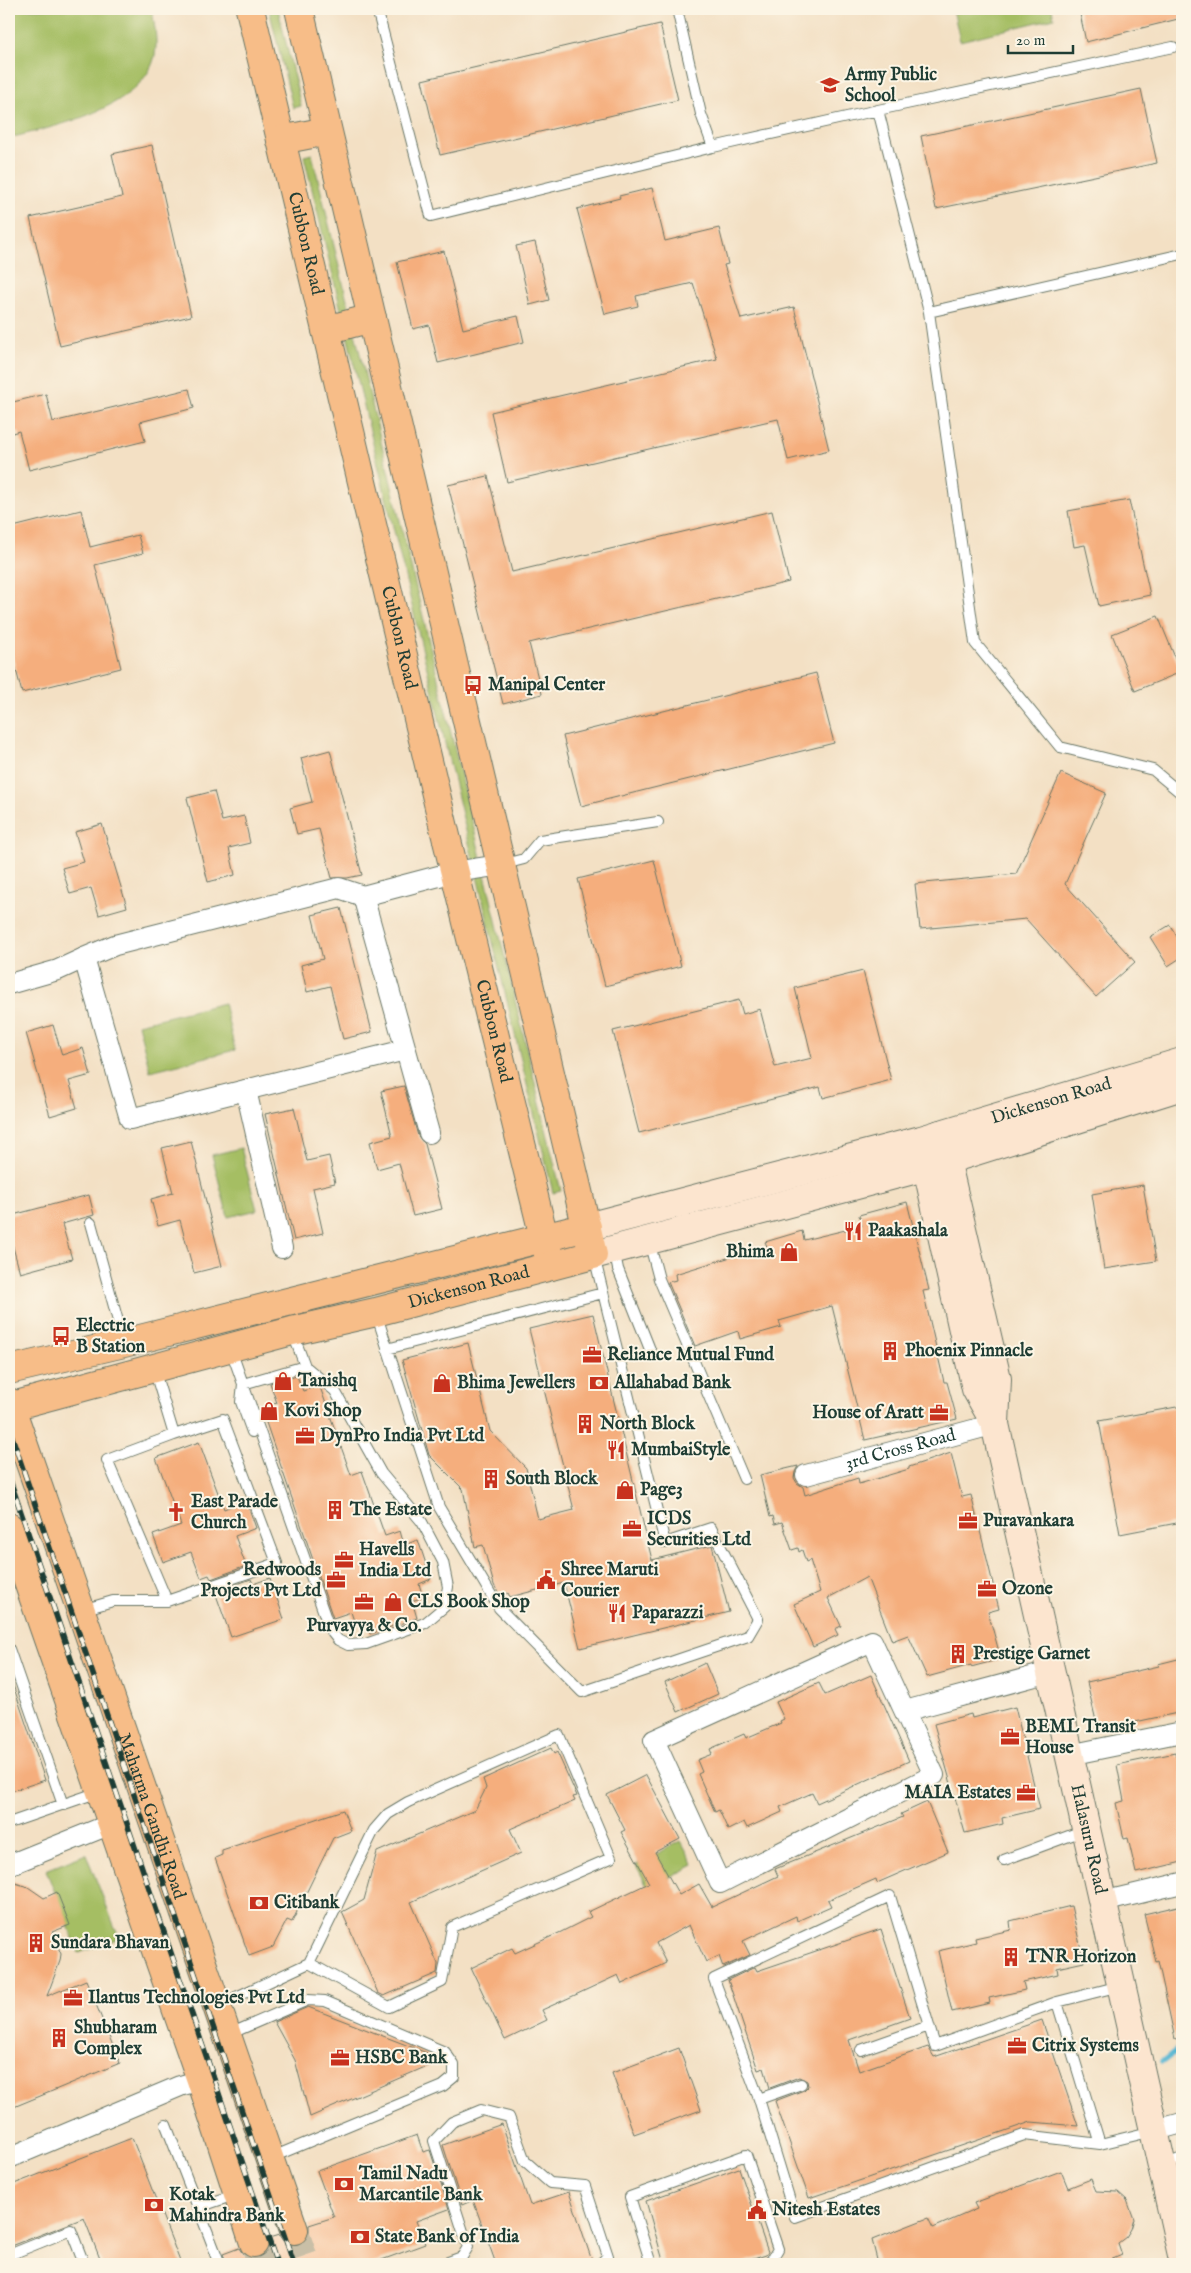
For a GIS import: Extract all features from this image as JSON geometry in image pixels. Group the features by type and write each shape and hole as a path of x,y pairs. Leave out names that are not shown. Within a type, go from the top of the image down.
{"main road":[{"name":"Cubbon Road","path":"250,9 454,872 491,1016 551,1266"},
{"path":"299,9 587,1227 604,1252"},
{"path":"281,140 327,130"},
{"path":"326,330 372,318"},
{"name":"Dickenson Road","path":"9,1405 154,1369 235,1361 296,1342 376,1312 649,1240 934,1150 1182,1062"},
{"name":"Dickenson Road","path":"9,1370 587,1227 934,1150 1182,1086"},
{"name":"Halasuru Road","path":"934,1150 976,1389 995,1424 1153,2131 1171,2162 1182,2256"},
{"name":"Mahatma Gandhi Road","path":"9,1405 294,2230"},
{"path":"9,1527 21,1577 100,1792 200,2080 254,2243"}],"street":[{"path":"9,984 58,970 115,945 339,888 363,896 454,872 501,865"},
{"path":"363,896 429,1133"},
{"path":"84,958 130,1119 406,1050"},
{"path":"246,1090 282,1248"},
{"name":"3rd Cross Road","path":"806,1474 995,1424"},
{"path":"872,1641 904,1711 934,1775 720,1883 654,1740 872,1641"},
{"path":"904,1711 1050,1672"},
{"path":"1069,1756 1182,1732"},
{"path":"9,1865 111,1824"},
{"path":"1102,1902 1182,1884"},
{"path":"9,2158 180,2086 200,2080"},
{"path":"1153,2131 1182,2123"}],"lane":[{"path":"377,9 431,216 713,147 1174,47"},
{"path":"676,9 701,114 713,147"},
{"path":"878,110 929,312 975,643 1060,747 1154,770 1182,794"},
{"path":"929,312 1182,254"},
{"path":"501,865 524,859 540,840 658,822"},
{"path":"92,1223 124,1343"},
{"path":"649,1240 659,1279 744,1479"},
{"path":"376,1312 439,1507 499,1608 582,1692 748,1636 758,1619 711,1528 665,1543 602,1293 604,1252"},
{"path":"604,1252 618,1268 653,1357"},
{"path":"387,1349 602,1293"},
{"path":"235,1361 330,1630 338,1640 348,1645 366,1644 425,1623 444,1607 448,1587 443,1562 422,1522 380,1474 335,1391 305,1366 296,1342"},
{"path":"243,1384 305,1366"},
{"path":"154,1369 174,1435"},
{"path":"243,1384 241,1402 252,1432"},
{"path":"81,1610 113,1601 167,1601 277,1563 223,1419 107,1460 167,1601"},
{"path":"9,1649 62,1805"},
{"path":"216,2007 309,1963 374,1830 388,1814 408,1802 559,1735 611,1858 452,1928 442,1982 389,2007 309,1963"},
{"path":"9,1823 100,1792"},
{"path":"1004,1860 1086,1830"},
{"path":"1120,1986 1057,2002 935,2046 890,1896 714,1980 759,2099 795,2217 1024,2135 1100,2144 1153,2131"},
{"path":"226,2036 308,2000 325,2001 445,2052 454,2065 454,2077 443,2086 269,2158"},
{"path":"1057,2002 1100,2144"},
{"path":"861,2050 929,2026"},
{"path":"759,2099 801,2084"},
{"path":"443,2264 462,2257 468,2247 434,2140 452,2122 480,2110 509,2117 525,2161 550,2183 585,2186 608,2256 600,2264"},
{"path":"166,2125 220,2264"},
{"path":"651,2264 630,2197 746,2156 778,2249 769,2264"},
{"path":"199,2207 238,2194"},
{"path":"9,2255 71,2230 84,2264"}],"green space":[{"path":"9,9 152,9 156,38 155,55 147,73 134,89 116,102 72,121 9,138"},
{"path":"269,9 278,9 301,106 293,108"},
{"path":"953,9 1052,9 1054,18 960,41"},
{"path":"312,154 561,1191 553,1193 304,156"},
{"path":"224,1003 235,1050 150,1071 138,1024"},
{"path":"241,1148 257,1210 228,1217 212,1155"},
{"path":"681,1841 694,1865 649,1889 636,1865"},
{"path":"86,1854 119,1938 79,1953 46,1870"}],"building":[{"path":"1079,9 1182,9 1182,18 1086,42"},
{"path":"660,24 678,100 440,155 422,80"},
{"path":"1141,89 1157,163 936,209 921,136"},
{"path":"152,145 191,316 60,346 30,218 122,197 112,154"},
{"path":"652,188 665,241 719,228 728,264 724,265 741,319 794,307 829,450 788,460 778,419 507,482 491,412 717,359 693,283 636,296 638,306 605,314 577,209"},
{"path":"535,242 549,300 530,305 516,246"},
{"path":"444,251 463,329 518,316 524,342 438,363 429,325 413,329 397,262"},
{"path":"189,389 194,408 140,422 145,441 29,470 19,431 9,434 9,403 46,394 53,422"},
{"path":"488,476 512,572 772,511 789,582 529,643 542,694 503,704 448,485"},
{"path":"1129,500 1150,595 1099,606 1085,545 1074,547 1068,511"},
{"path":"81,510 90,547 138,535 143,553 95,565 121,668 22,693 9,642 9,528"},
{"path":"1158,616 1181,672 1135,691 1112,634"},
{"path":"816,673 834,743 581,806 563,736"},
{"path":"330,750 362,875 347,878 332,878 319,829 297,834 290,808 312,802 301,758"},
{"path":"1061,773 1106,793 1065,884 1135,962 1096,997 1026,919 920,929 915,884 1016,874"},
{"path":"214,791 222,821 244,816 250,843 229,848 235,875 208,882 187,798"},
{"path":"102,824 127,907 99,915 91,888 70,894 62,868 84,862 75,832"},
{"path":"654,860 681,966 605,986 578,879"},
{"path":"341,908 372,1032 343,1039 330,986 307,992 301,965 323,959 312,915"},
{"path":"1170,925 1182,945 1182,957 1168,966 1150,937"},
{"path":"863,971 891,1080 823,1098 820,1087 639,1133 613,1031 739,1000 743,1014 760,1009 775,1067 812,1058 795,988"},
{"path":"53,1025 62,1055 83,1048 91,1075 69,1081 77,1108 50,1116 26,1033"},
{"path":"404,1086 418,1136 425,1144 442,1209 413,1216 399,1163 377,1169 370,1142 392,1136 381,1091"},
{"path":"294,1108 307,1161 329,1156 335,1183 313,1188 323,1233 294,1240 265,1114"},
{"path":"191,1141 222,1266 194,1273 180,1220 158,1226 151,1199 173,1193 162,1148"},
{"path":"1143,1185 1156,1261 1104,1269 1092,1194"},
{"path":"89,1195 94,1215 62,1224 72,1259 20,1273 9,1232 9,1216"},
{"path":"907,1202 929,1290 923,1291 944,1382 947,1382 957,1419 865,1440 832,1306 779,1321 781,1327 740,1339 738,1331 695,1346 668,1282 676,1280 675,1274 767,1246 765,1242 802,1231 804,1240 862,1226 859,1215"},
{"path":"593,1314 652,1560 712,1545 729,1612 580,1648 564,1583 510,1597 508,1593 500,1596 494,1585 483,1545 475,1547 463,1489 429,1455 402,1360 468,1343 490,1431 526,1468 538,1519 574,1510 529,1329"},
{"name":"The Estate","path":"297,1376 303,1391 320,1387 351,1475 362,1471 385,1536 400,1531 404,1545 418,1540 431,1579 419,1584 423,1597 412,1601 417,1618 370,1634 365,1620 355,1624 351,1612 333,1618 261,1408 277,1403 270,1383"},
{"path":"1182,1406 1182,1522 1120,1534 1099,1421"},
{"path":"199,1442 224,1509 246,1500 256,1528 235,1536 246,1566 211,1579 209,1575 201,1578 191,1552 163,1562 153,1535 181,1525 156,1458"},
{"path":"951,1453 962,1497 971,1495 986,1555 999,1609 988,1612 1001,1659 927,1677 908,1635 892,1641 867,1577 828,1598 841,1626 835,1629 838,1635 813,1647 794,1604 820,1592 810,1560 806,1562 802,1550 799,1552 798,1548 792,1550 782,1522 775,1524 773,1516 770,1517 760,1475 798,1466 794,1478 803,1487 805,1495 858,1478 859,1484 909,1469 909,1467"},
{"path":"270,1578 284,1619 231,1637 215,1592 251,1579 253,1584"},
{"path":"1182,1658 1182,1712 1098,1730 1087,1682 1159,1666 1158,1664"},
{"path":"705,1663 718,1694 678,1712 665,1682"},
{"path":"871,1675 909,1761 817,1803 812,1793 780,1807 782,1812 747,1828 744,1822 728,1830 719,1810 715,1812 698,1774 702,1772 697,1760 712,1754 710,1749 744,1734 746,1738 781,1723 780,1721 784,1719 776,1702 819,1683 825,1695"},
{"path":"9,1682 12,1682 45,1780 9,1792"},
{"path":"1015,1707 1040,1809 1002,1818 1003,1824 965,1833 934,1724 971,1714 972,1718"},
{"path":"551,1748 554,1754 557,1752 577,1796 573,1797 575,1801 510,1829 521,1853 411,1902 438,1964 437,1973 384,1996 378,1993 342,1912 364,1900 377,1852 475,1810 486,1788 483,1779"},
{"path":"1175,1753 1176,1757 1182,1756 1182,1862 1136,1873 1128,1838 1124,1839 1116,1803 1124,1801 1117,1765"},
{"path":"646,1775 680,1839 655,1852 679,1895 699,1884 712,1907 778,1876 775,1869 903,1817 901,1814 927,1802 948,1852 877,1883 876,1879 828,1900 831,1906 797,1921 796,1916 743,1941 750,1955 723,1967 719,1956 706,1962 689,1925 656,1943 666,1963 622,1984 618,1975 542,2010 547,2020 505,2040 471,1968 512,1948 515,1953 561,1932 591,1917 588,1912 649,1883 621,1832 625,1830 607,1795"},
{"path":"343,1810 351,1831 333,1838 292,1922 287,1920 273,1947 249,1956 215,1858 222,1855 222,1850"},
{"name":"Shubharam Complex","path":"9,1881 28,1887 44,1898 57,1892 70,1925 52,1932 61,1954 47,1996 86,1980 120,2063 9,2109"},
{"path":"1182,1905 1182,2038 1175,2039 1158,1961 1156,1962 1144,1914"},
{"name":"TNR Horizon","path":"1071,1906 1084,1962 1057,1968 1058,1974 1023,1982 1025,1990 989,1998 990,2003 952,2012 938,1951 976,1942 975,1938 1011,1930 1010,1921"},
{"path":"881,1929 910,2018 849,2040 859,2071 928,2047 934,2057 1042,2020 1078,2126 1031,2122 809,2198 775,2101 804,2090 808,2086 807,2081 799,2077 770,2088 764,2068 758,2070 728,1980 755,1967 757,1971"},
{"path":"308,2007 427,2053 432,2064 310,2117 295,2060 274,2022"},
{"path":"679,2048 701,2110 634,2134 612,2073"},
{"path":"502,2124 530,2205 569,2192 593,2264 496,2264 473,2200 462,2205 443,2145"},
{"path":"417,2135 423,2152 430,2150 449,2209 416,2221 425,2244 371,2264 227,2264 223,2254 239,2248 243,2254 250,2258 259,2258 265,2254 269,2247 269,2238 279,2235 283,2241 291,2245 300,2245 306,2240 309,2233 309,2225 334,2217 317,2171"},
{"path":"132,2138 181,2264 102,2264 84,2218 9,2247 9,2186"},
{"path":"739,2168 768,2252 766,2255 738,2264 664,2264 646,2201"},
{"path":"1061,2171 1068,2188 1091,2179 1096,2191 1118,2192 1127,2200 1134,2219 1126,2237 1118,2243 1122,2255 1101,2264 878,2264 872,2240 928,2218 933,2228 977,2209 974,2203"}],"waterway":[{"path":"1162,2062 1182,2046"}],"tunnel":[{"path":"294,2230 306,2264"},
{"path":"254,2243 261,2264"}],"railway":[{"path":"9,1428 294,2264"},
{"path":"9,1477 277,2264"}],"place":[{"name":"Army Public School","path":"830,85"},
{"name":"Manipal Center","path":"473,685"},
{"name":"Paakashala","path":"853,1231"},
{"name":"Bhima","path":"789,1252"},
{"name":"Electric B Station","path":"61,1336"},
{"name":"Phoenix Pinnacle","path":"890,1351"},
{"name":"Reliance Mutual Fund","path":"592,1355"},
{"name":"Tanishq","path":"283,1381"},
{"name":"Bhima Jewellers","path":"442,1383"},
{"name":"Allahabad Bank","path":"599,1383"},
{"name":"Kovi Shop","path":"269,1411"},
{"name":"House of Aratt","path":"939,1413"},
{"name":"North Block","path":"585,1424"},
{"name":"DynPro India Pvt Ltd","path":"305,1436"},
{"name":"MumbaiStyle","path":"616,1450"},
{"name":"South Block","path":"491,1479"},
{"name":"Page3","path":"625,1490"},
{"name":"The Estate","path":"335,1510"},
{"name":"East Parade Church","path":"176,1512"},
{"name":"Puravankara","path":"968,1521"},
{"name":"ICDS Securities Ltd","path":"632,1529"},
{"name":"Havells India Ltd","path":"344,1560"},
{"name":"Redwoods Projects Pvt Ltd","path":"336,1580"},
{"name":"Shree Maruti Courier","path":"546,1580"},
{"name":"Ozone","path":"987,1589"},
{"name":"Purvayya & Co.","path":"364,1602"},
{"name":"CLS Book Shop","path":"393,1602"},
{"name":"Paparazzi","path":"617,1613"},
{"name":"Prestige Garnet","path":"958,1654"},
{"name":"BEML Transit House","path":"1010,1737"},
{"name":"MAIA Estates","path":"1026,1793"},
{"name":"Citibank","path":"259,1903"},
{"name":"Sundara Bhavan","path":"36,1943"},
{"name":"TNR Horizon","path":"1011,1957"},
{"name":"Ilantus Technologies Pvt Ltd","path":"73,1998"},
{"name":"Shubharam Complex","path":"59,2038"},
{"name":"Citrix Systems","path":"1017,2046"},
{"name":"HSBC Bank","path":"340,2058"},
{"name":"Tamil Nadu Marcantile Bank","path":"344,2184"},
{"name":"Kotak Mahindra Bank","path":"154,2205"},
{"name":"Nitesh Estates","path":"757,2210"},
{"name":"State Bank of India","path":"360,2237"}]}
